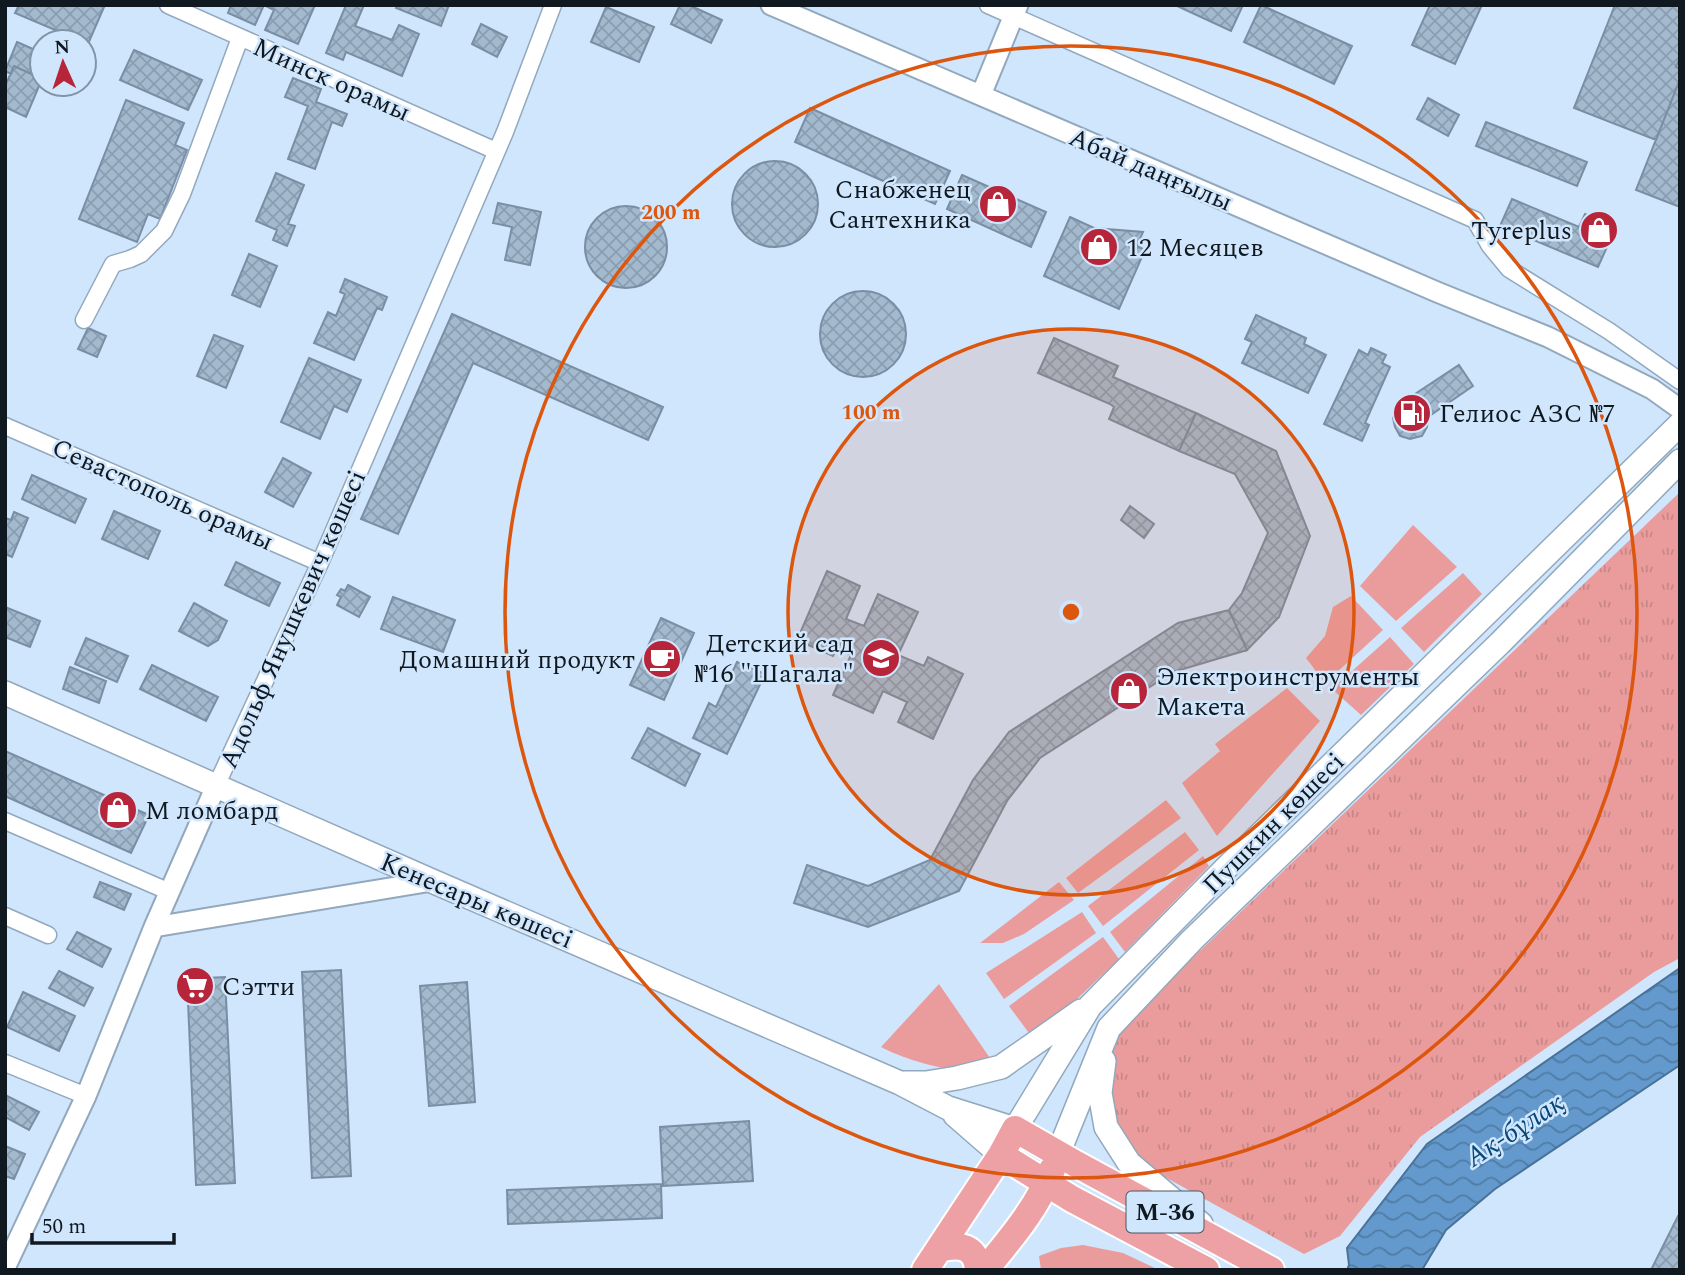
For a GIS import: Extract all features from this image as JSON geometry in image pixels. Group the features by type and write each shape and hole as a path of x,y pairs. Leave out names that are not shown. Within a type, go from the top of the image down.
{"main road":[{"name":"Пушкин көшесі","path":"932,1259 1001,1155 1090,1006 1680,424"},
{"name":"Пушкин көшесі","path":"985,1270 1023,1223 1046,1184 1109,1028 1192,940 1490,653 1680,461"},
{"name":"Кенесары көшесі","path":"5,693 900,1083 948,1108 1015,1129"},
{"path":"900,1083 926,1083 1001,1067 1090,1006"},
{"path":"1109,1028 1100,1093 1106,1127 1129,1163 1222,1242"},
{"name":"Кенесары көшесі","path":"948,1108 1001,1155"},
{"name":"M-36","path":"1015,1129 1271,1270"},
{"path":"1001,1155 1046,1184"},
{"name":"M-36","path":"1046,1184 1206,1270"},
{"path":"932,1259 958,1245 975,1257 978,1270"}],"street":[{"name":"Минск орамы","path":"168,5 496,151"},
{"name":"Адольф Янушкевич көшесі","path":"5,1268 86,1096 154,928 216,786 320,563 505,132 553,5"},
{"name":"Абай даңғылы","path":"771,5 1437,292 1548,337 1652,389 1680,409"},
{"path":"988,5 1016,11 1475,220 1490,246 1509,269 1609,331 1680,381"},
{"path":"981,95 1016,11"},
{"path":"84,320 113,264 141,254 164,232 182,194 240,38"},
{"name":"Севастополь орамы","path":"5,426 320,563"},
{"path":"5,821 170,892"},
{"path":"154,928 432,881"},
{"path":"5,916 48,935"},
{"path":"5,1063 86,1096"}],"green space":[{"path":"1680,492 1680,958 1654,972 1420,1137 1340,1236 1304,1254 1136,1161 1106,1099 1115,1032"},
{"path":"1413,525 1457,567 1396,621 1360,586"},
{"path":"1463,573 1482,594 1424,652 1401,628"},
{"path":"1351,596 1383,630 1325,683 1306,658 1325,636 1333,607"},
{"path":"1390,637 1414,664 1361,715 1332,689"},
{"path":"1287,688 1320,721 1217,836 1182,783 1220,751 1215,744"},
{"path":"1166,800 1181,818 1078,893 1066,878"},
{"path":"1185,832 1199,850 1103,926 1088,906"},
{"path":"1203,856 1209,866 1125,952 1110,932"},
{"path":"1059,882 1074,900 1024,934 1003,943 980,943"},
{"path":"1082,912 1096,933 1004,999 986,973"},
{"path":"1103,937 1119,959 1034,1040 1009,1006"},
{"path":"939,984 992,1061 964,1069 946,1068 910,1059 881,1047"},
{"path":"1083,1245 1123,1253 1159,1270 1041,1270 1039,1256 1061,1248"}],"water":[{"name":"Ақ-бұлақ","path":"1680,968 1680,1065 1495,1189 1446,1230 1422,1270 1347,1270 1347,1248 1427,1144"}],"building":[{"path":"19,5 104,7 95,28 50,28 15,13"},
{"path":"231,5 264,5 255,25 228,13"},
{"path":"264,5 315,5 298,44 265,30 274,10"},
{"path":"346,5 364,5 355,26 392,40 399,25 419,34 402,76 346,52 343,60 326,53"},
{"path":"397,5 449,5 441,26 396,8"},
{"path":"680,5 689,5 722,20 711,43 671,24"},
{"path":"1175,5 1243,5 1231,31"},
{"path":"1261,5 1352,46 1334,84 1244,42"},
{"path":"1430,5 1482,5 1455,64 1412,45"},
{"path":"1615,5 1680,5 1680,57 1676,67 1680,68 1680,79 1656,140 1574,108"},
{"path":"606,7 654,27 639,62 591,42"},
{"path":"481,24 507,37 497,57 472,44"},
{"path":"17,42 28,47 28,72 14,66 11,74 5,71"},
{"path":"134,50 202,80 188,110 120,80"},
{"path":"14,66 28,72 28,98 34,98 26,117 5,107 5,86"},
{"path":"293,78 321,89 316,102 347,114 342,126 332,122 315,169 288,159 308,106 285,97"},
{"path":"1680,79 1680,207 1636,190"},
{"path":"1428,98 1459,115 1448,136 1417,119"},
{"path":"126,100 184,123 175,145 187,150 160,219 148,214 137,242 79,219"},
{"path":"810,108 950,171 935,204 795,142"},
{"path":"1486,122 1587,162 1577,186 1476,146"},
{"path":"775,161 799,168 811,180 818,204 811,228 799,240 775,247 751,240 739,228 732,204 739,180 751,168"},
{"path":"276,173 304,185 288,224 295,226 287,246 273,240 277,230 256,221"},
{"path":"962,175 1046,212 1031,247 947,209"},
{"path":"1512,199 1579,227 1585,214 1616,227 1598,267 1500,226"},
{"path":"498,203 541,212 530,265 505,260 512,227 493,223"},
{"path":"626,206 642,209 655,218 664,231 667,247 664,263 655,276 642,285 626,288 610,285 597,276 588,263 585,247 588,231 597,218 610,209"},
{"path":"1070,217 1094,228 1143,232 1137,246 1145,250 1119,309 1044,276"},
{"path":"249,254 277,266 260,307 232,295"},
{"path":"345,279 387,297 382,310 377,308 354,360 314,343 328,312 336,316 345,294 340,292"},
{"path":"863,291 887,298 899,310 906,334 899,358 887,370 863,377 839,370 827,358 820,334 827,310 839,298"},
{"path":"452,314 663,407 648,440 473,363 398,534 361,519"},
{"path":"1256,315 1306,338 1304,344 1326,355 1308,393 1242,363 1252,342 1245,339"},
{"path":"88,328 106,336 97,357 78,349"},
{"path":"214,335 243,346 226,388 197,376"},
{"path":"1054,338 1118,366 1113,377 1196,413 1179,451 1109,419 1114,407 1110,404 1038,373"},
{"path":"1371,348 1386,355 1382,363 1390,367 1365,423 1369,425 1362,441 1324,424 1359,350 1368,355"},
{"path":"309,358 361,380 347,412 334,406 320,439 281,422"},
{"path":"1459,365 1473,386 1428,417 1422,436 1410,439 1400,436 1393,418 1400,404"},
{"path":"1196,413 1276,451 1310,536 1279,617 1247,650 1229,610 1242,593 1268,533 1235,474 1179,451"},
{"path":"283,458 311,473 293,507 265,492"},
{"path":"32,475 86,499 75,523 22,499"},
{"path":"1130,506 1154,524 1144,538 1121,520"},
{"path":"114,511 160,531 148,559 102,539"},
{"path":"14,512 28,518 12,557 5,554 5,518 11,520"},
{"path":"236,562 280,583 269,606 225,585"},
{"path":"827,571 860,586 846,619 864,626 878,594 918,612 898,655 924,666 928,657 963,674 933,739 898,722 907,702 883,691 873,713 833,695 851,655 837,648 833,656 797,640"},
{"path":"348,585 370,597 359,617 337,605 341,597 337,595 341,589 345,591"},
{"path":"393,597 455,620 443,652 381,629"},
{"path":"194,603 227,621 218,640 208,646 179,631"},
{"path":"5,607 40,621 30,647 5,637"},
{"path":"1229,610 1247,650 1173,672 1040,758 1007,801 959,891 868,927 794,903 807,865 868,886 930,860 973,780 1009,732 1178,623"},
{"path":"661,618 694,633 664,700 630,685"},
{"path":"86,638 128,656 117,682 75,664"},
{"path":"737,662 765,674 727,754 693,738 709,703 716,707"},
{"path":"152,665 218,697 206,721 140,689"},
{"path":"70,667 106,681 99,703 63,689"},
{"path":"648,728 700,754 685,786 632,758"},
{"path":"5,751 149,815 131,853 5,796"},
{"path":"100,882 131,894 124,910 94,897"},
{"path":"77,932 111,949 102,967 67,949"},
{"path":"341,970 351,1176 312,1178 302,972"},
{"path":"59,971 93,988 84,1006 49,988"},
{"path":"225,977 235,1183 196,1185 187,979"},
{"path":"467,982 475,1102 429,1106 420,986"},
{"path":"23,992 75,1016 59,1051 7,1027"},
{"path":"5,1095 39,1112 29,1130 5,1117"},
{"path":"749,1121 753,1181 663,1186 660,1127"},
{"path":"5,1146 25,1154 14,1179 5,1176"},
{"path":"661,1184 662,1218 508,1224 507,1190"},
{"path":"1678,1216 1680,1270 1651,1270"}],"place":[{"name":"Снабженец Сантехника","path":"998,204"},
{"name":"Tyreplus","path":"1599,230"},
{"name":"12 Месяцев","path":"1099,247"},
{"name":"Гелиос АЗС №7","path":"1412,413"},
{"name":"Детский сад №16 \"Шагала\"","path":"881,658"},
{"name":"Домашний продукт","path":"662,659"},
{"name":"Электроинструменты Макета","path":"1129,691"},
{"name":"М ломбард","path":"118,810"},
{"name":"Сэтти","path":"195,986"}]}
